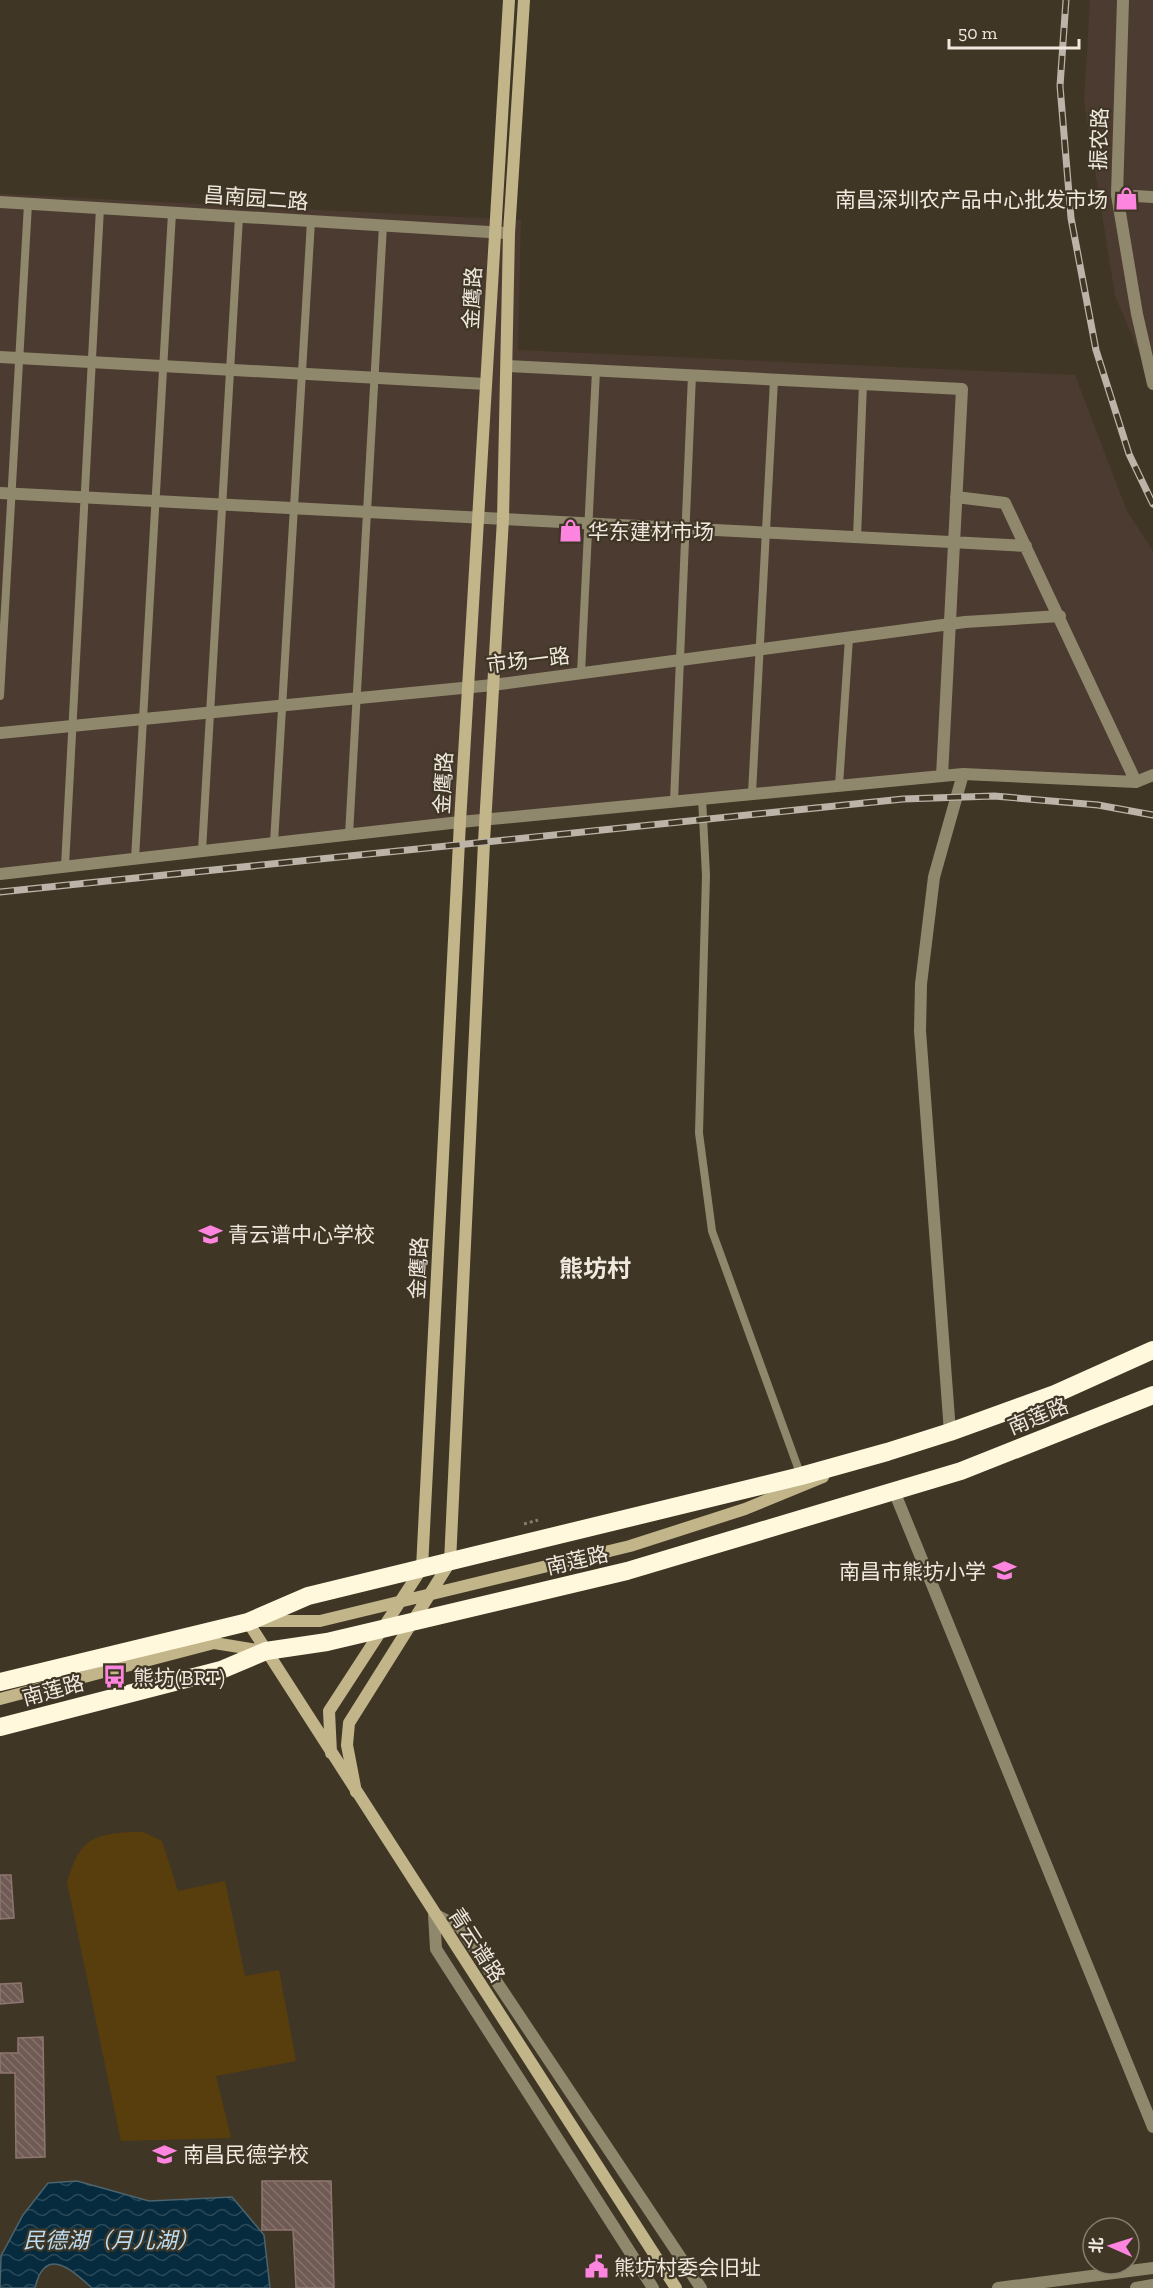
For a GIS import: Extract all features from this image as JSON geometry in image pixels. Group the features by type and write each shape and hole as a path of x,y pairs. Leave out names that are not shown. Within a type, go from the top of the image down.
{"highway":[{"name":"南莲路","path":"0,1682 248,1622 308,1596 801,1476 887,1452 1055,1394 1153,1350"},
{"name":"南莲路","path":"0,1727 221,1670 266,1651 327,1642 627,1571 961,1471 1153,1395"}],"street":[{"name":"金鹰路","path":"422,1568 460,822 509,0"},
{"name":"金鹰路","path":"450,1562 485,821 503,519 510,233 524,0"},
{"name":"振农路","path":"1124,0 1117,195 1137,314 1153,384"},
{"path":"1117,195 1153,197"},
{"name":"昌南园二路","path":"0,202 510,233"},
{"path":"0,357 486,384"},
{"path":"507,366 962,389 942,776"},
{"path":"6,494 1026,546"},
{"path":"956,497 1005,503 1136,782"},
{"name":"市场一路","path":"0,734 493,685 950,624 1060,616"},
{"path":"950,1432 920,1031 921,984 934,877 963,774"},
{"path":"0,874 460,822 963,774 1136,782 1153,775"},
{"path":"248,1622 320,1621 640,1543 745,1509 887,1452"},
{"path":"894,1491 1153,2127"},
{"path":"356,1792 347,1745 349,1723 450,1562"},
{"path":"331,1753 329,1711 422,1568"},
{"name":"青云谱路","path":"248,1622 676,2288"},
{"path":"0,1699 214,1643 266,1651"},
{"path":"653,2288 436,1949 434,1914 460,1927 701,2288"},
{"path":"998,2288 1153,2268"},
{"path":"1136,2288 1153,2285"}],"lane":[{"path":"0,696 6,494 20,358 28,204"},
{"path":"65,866 100,208"},
{"path":"135,859 172,213"},
{"path":"202,851 239,217"},
{"path":"274,843 311,221"},
{"path":"349,835 383,225"},
{"path":"581,673 596,371"},
{"path":"674,801 692,375"},
{"path":"752,793 774,380"},
{"path":"856,537 863,384"},
{"path":"839,785 849,638"},
{"path":"702,798 706,875 699,1133 712,1231 801,1476"}],"shaded area":[{"name":"南昌深圳农产品中心批发市场","path":"1090,0 1153,0 1153,384 1115,296 1084,102"},
{"name":"华东建材市场","path":"0,194 521,220 518,350 1075,375 1127,511 1153,551 1153,769 1136,778 943,773 0,880"},
{"path":"143,1832 162,1841 178,1891 225,1881 245,1976 279,1970 296,2061 216,2076 231,2138 121,2141 67,1882 76,1859 87,1844 103,1836"}],"water":[{"name":"民德湖（月儿湖）","path":"77,2181 149,2201 232,2197 264,2235 270,2288 92,2288 68,2269 52,2264 45,2267 35,2288 0,2288 1,2256 23,2215 48,2183"}],"building":[{"path":"0,1875 11,1875 14,1918 0,1919"},
{"path":"21,1983 23,2002 0,2004 0,1984"},
{"path":"43,2037 45,2157 16,2158 15,2073 0,2073 0,2053 18,2053 18,2038"},
{"path":"262,2181 331,2181 334,2288 296,2288 293,2230 262,2230"}],"railway":[{"path":"1066,0 1060,86 1071,218 1096,350 1129,454 1153,504"},
{"path":"0,892 903,799 994,796 1098,805 1153,815"}],"place":[{"name":"南昌深圳农产品中心批发市场","path":"1126,199"},
{"name":"华东建材市场","path":"570,531"},
{"name":"青云谱中心学校","path":"210,1234"},
{"name":"南昌市熊坊小学","path":"1004,1571"},
{"name":"熊坊(BRT)","path":"115,1677"},
{"name":"南昌民德学校","path":"165,2154"},
{"name":"熊坊村委会旧址","path":"596,2267"}],"district":[{"name":"熊坊村","path":"595,1268"}]}
